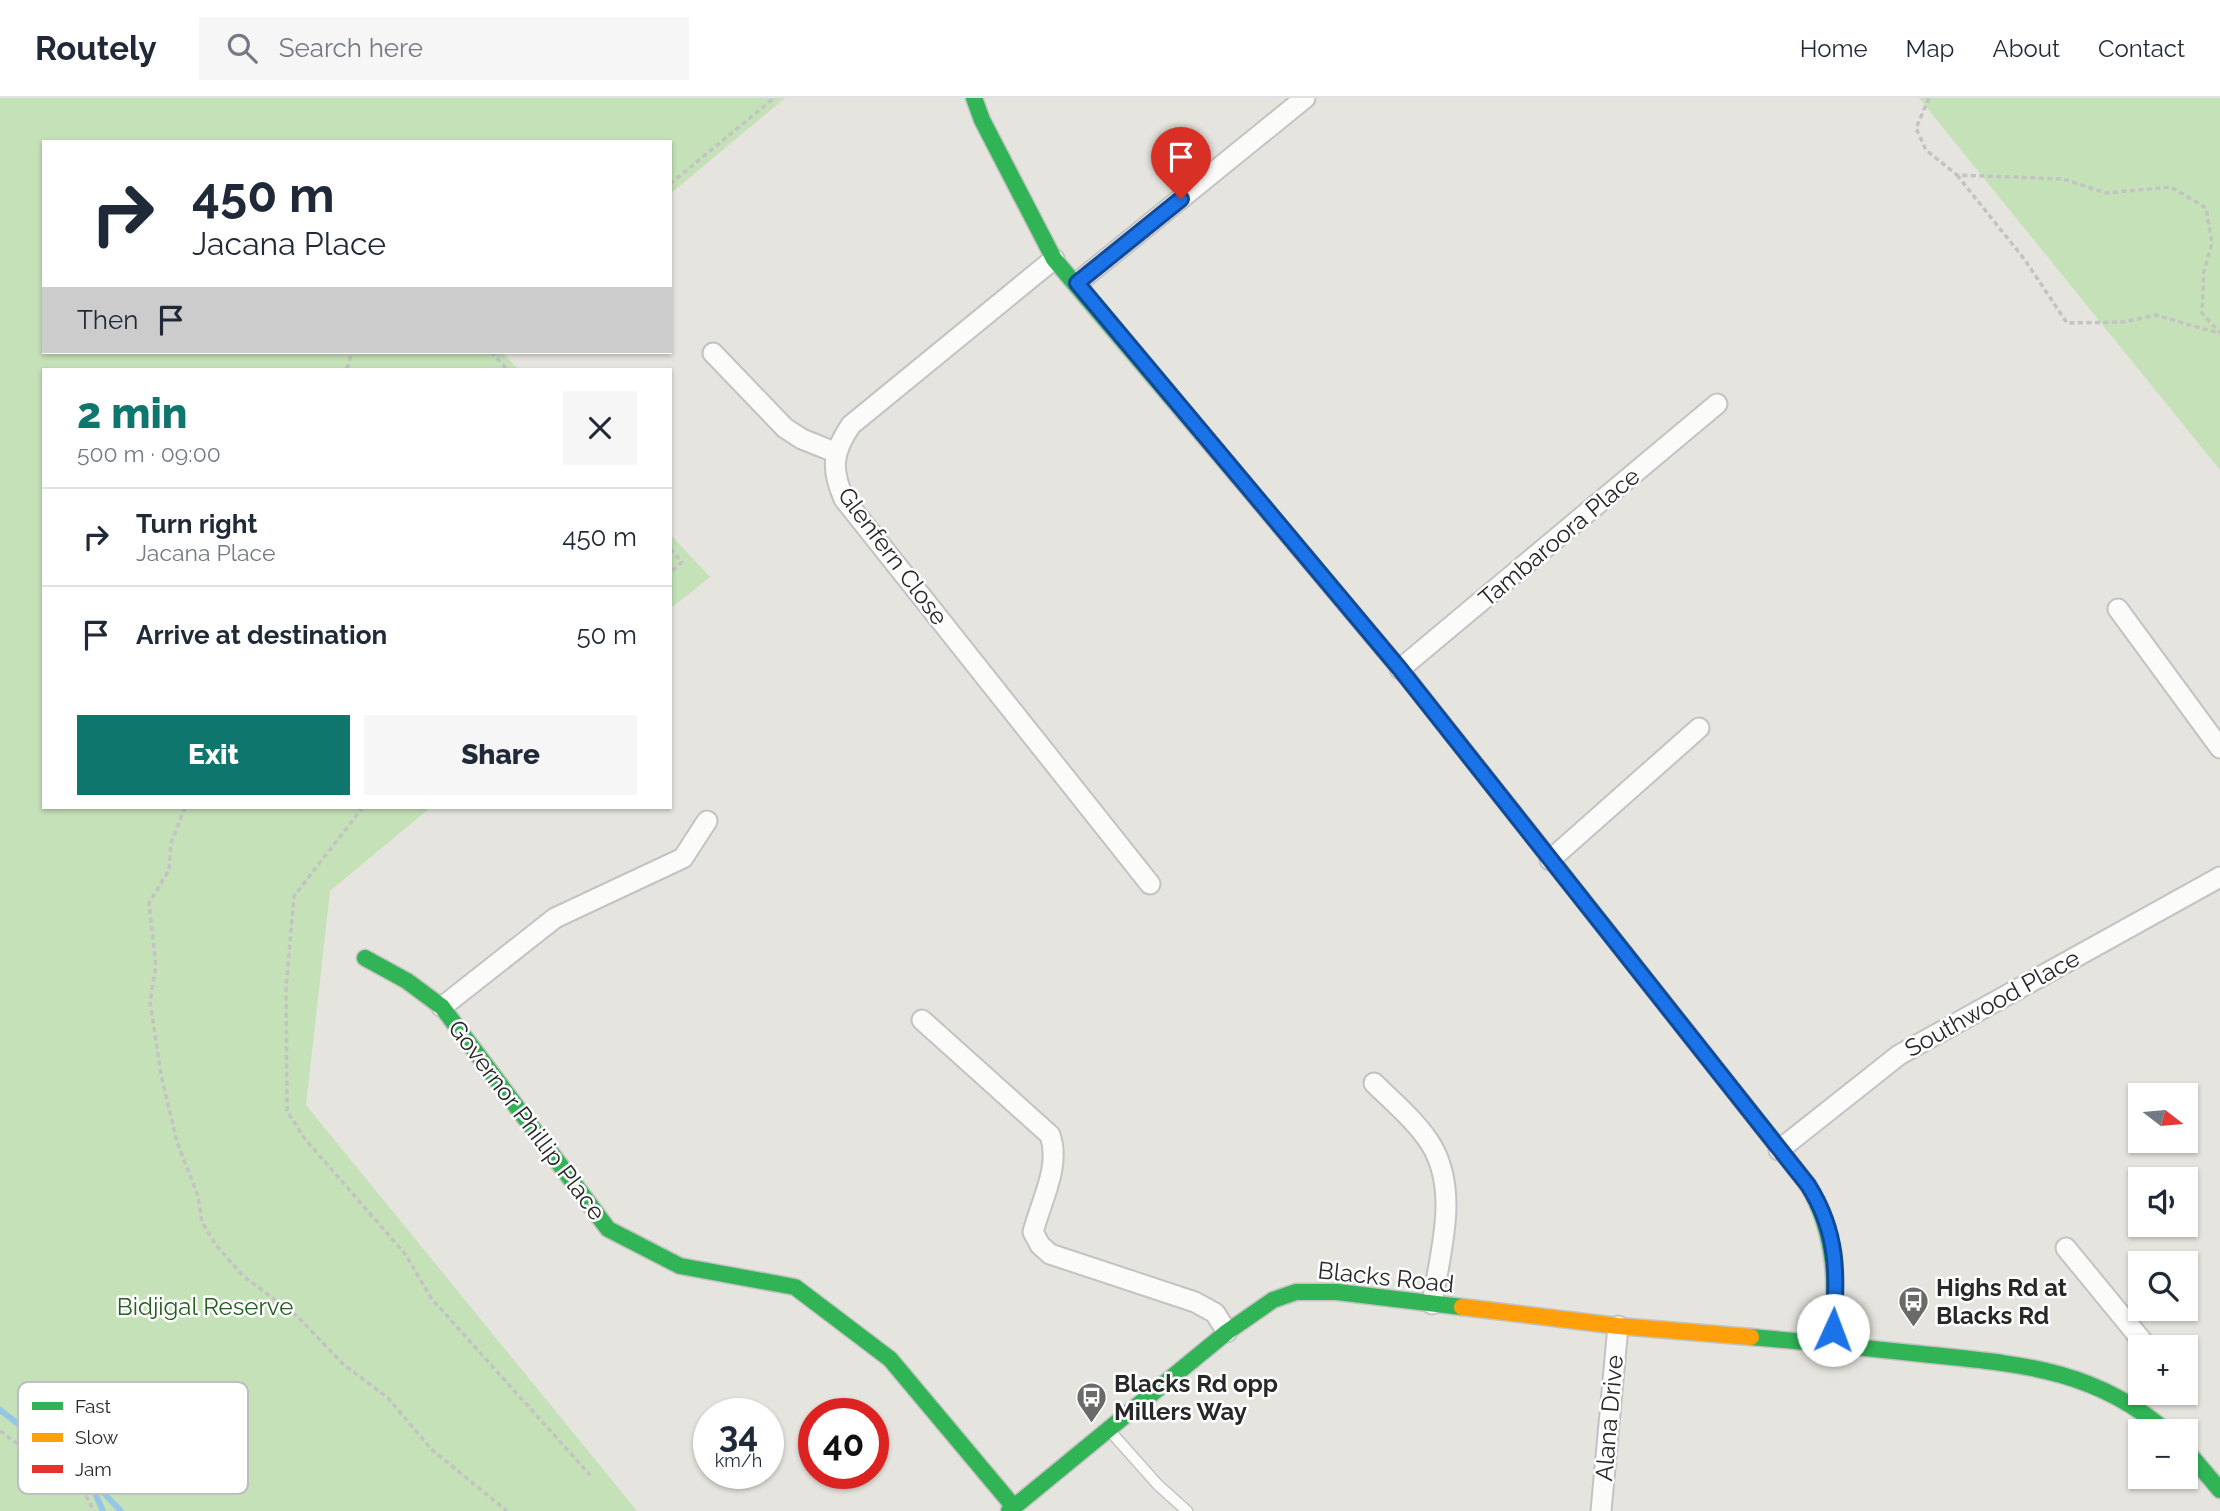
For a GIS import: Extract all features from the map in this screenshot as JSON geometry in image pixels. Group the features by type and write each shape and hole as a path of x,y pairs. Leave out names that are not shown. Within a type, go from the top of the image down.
{"street":[{"path":"974,98 988,132 1054,259 1400,669 1808,1185 1821,1205 1831,1230 1835,1287 1832,1344"},
{"path":"1077,283 1305,98"},
{"name":"Glenfern Close","path":"1054,259 851,425 837,453 834,476 844,499 1150,884"},
{"path":"713,353 785,428 802,439 837,453"},
{"name":"Tambaroora Place","path":"1400,669 1717,404"},
{"path":"2118,609 2220,748"},
{"path":"1550,860 1699,727"},
{"name":"Governor Phillip Place","path":"442,1007 555,918 683,858 707,821"},
{"name":"Southwood Place","path":"1779,1150 1899,1055 2220,877"},
{"name":"Governor Phillip Place","path":"365,958 407,981 442,1007 608,1229 680,1266 795,1287 890,1359 1012,1509"},
{"path":"922,1020 954,1052 1050,1135 1054,1163 1033,1232 1040,1245 1050,1254 1195,1302 1215,1312 1227,1332"},
{"path":"1374,1083 1430,1143 1441,1165 1446,1188 1433,1304"},
{"path":"2066,1248 2137,1335"},
{"name":"Blacks Road","path":"1012,1509 1227,1332 1273,1300 1296,1293 1337,1292 1618,1326 1832,1344 2033,1366 2128,1396"},
{"name":"Alana Drive","path":"1601,1511 1618,1326"},
{"name":"Blacks Road","path":"2142,1405 2155,1419"},
{"path":"2198,1464 2220,1490"}],"lane":[{"path":"1110,1430 1158,1485 1187,1511"}],"path":[{"path":"672,182 774,98"},
{"path":"1929,98 1916,128 1926,150 1958,176 2025,260 2067,323 2123,322 2156,315 2220,333"},
{"path":"1958,176 2063,179 2106,193 2171,187 2206,208 2213,243 2204,271 2202,313 2220,333"},
{"path":"493,354 506,368"},
{"path":"672,551 682,562 672,571"},
{"path":"184,809 171,844 169,870 149,903 156,966 149,1001 173,1129 198,1196 202,1222 216,1245 243,1276 297,1316 343,1364 388,1398 431,1449 507,1511"},
{"path":"361,809 294,897 286,989 287,1111 305,1139 406,1255 431,1298 590,1475"},
{"path":"0,1431 18,1444"},
{"path":"85,1494 94,1511"}],"green space":[{"name":"Bidjigal Reserve","path":"0,98 785,98 672,192 672,140 42,140 42,354 504,354 517,368 42,368 42,809 429,809 330,891 306,1105 637,1511 0,1511"},
{"path":"1919,98 2220,98 2220,470"},
{"path":"672,536 710,577 672,607"}],"waterway":[{"path":"0,1410 18,1424"},
{"path":"95,1494 103,1511"},
{"path":"105,1494 121,1511"}],"traffic: fast":[{"path":"974,98 982,120 1054,259 1241,480"},
{"path":"1548,856 1808,1185 1825,1223 1833,1262 1832,1344"},
{"path":"365,958 407,981 442,1007 608,1229 680,1266 795,1287 890,1359 1014,1507"},
{"path":"1009,1511 1227,1332 1273,1300 1296,1292 1337,1292 1462,1307"},
{"path":"1751,1337 1989,1361 2052,1372 2111,1394 2150,1419"},
{"path":"2198,1464 2220,1490"}],"traffic: slow":[{"path":"1241,480 1408,679"},
{"path":"1462,1307 1618,1326 1751,1337"}],"traffic: jam":[{"path":"1408,679 1548,856"}],"place":[{"name":"Highs Rd at Blacks Rd","path":"1913,1328"},
{"name":"Blacks Rd opp Millers Way","path":"1091,1424"}],"route":[{"path":"1181,199 1077,283 1400,669 1808,1185 1821,1205 1831,1230 1834,1254 1833,1330"}]}
